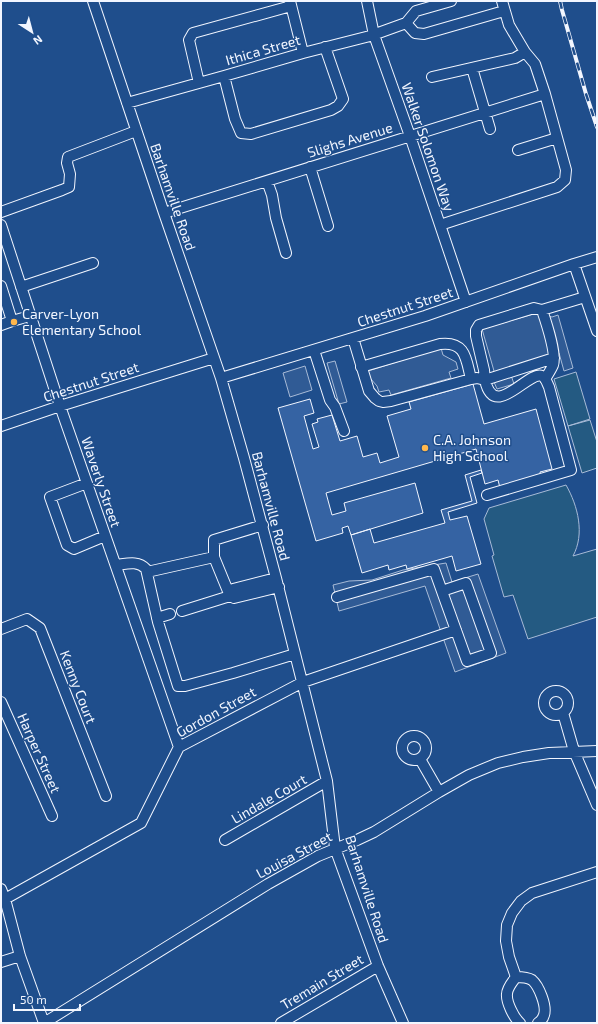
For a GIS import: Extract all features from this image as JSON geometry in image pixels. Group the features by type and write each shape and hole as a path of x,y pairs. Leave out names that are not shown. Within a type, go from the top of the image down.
{"street":[{"name":"Barhamville Road","path":"93,1 214,358 244,458 263,526 327,781 336,848 378,966 403,1023"},
{"name":"Walker Solomon Way","path":"367,1 374,35 466,302"},
{"name":"Ithica Street","path":"127,103 303,53 374,35 406,23 416,11 451,1"},
{"path":"199,83 189,40 194,33 290,4 303,53"},
{"path":"406,23 416,33 424,34 503,6 509,26 525,52 535,64 566,170 565,180 557,187 440,225"},
{"path":"224,76 235,119 241,133 251,134 331,110 338,106 343,99 325,47"},
{"path":"432,77 515,58 525,52"},
{"path":"472,68 490,129"},
{"name":"Slighs Avenue","path":"164,213 545,94"},
{"path":"1,212 47,196 69,186 70,174 67,163 68,157 136,131"},
{"path":"518,150 557,138"},
{"path":"310,167 328,226"},
{"path":"267,181 272,195 276,218 286,253"},
{"name":"Waverly Street","path":"1,225 3,239 21,287 60,406 179,747"},
{"name":"Chestnut Street","path":"220,378 425,316 597,257"},
{"path":"21,287 93,263"},
{"path":"574,264 597,331"},
{"path":"1,286 12,321"},
{"path":"487,495 571,470 549,387 545,379 540,376 534,376 509,394 498,396 490,393 485,380 476,330 479,325 534,308 542,310 585,297"},
{"path":"542,310 549,333 554,358 553,365 545,379"},
{"path":"1,325 30,316"},
{"path":"353,338 369,391 375,398 383,402 391,402 471,379 477,378 485,380 554,358"},
{"path":"361,367 440,344 451,344 458,346 463,352 471,379"},
{"path":"314,350 330,400 335,407 344,431"},
{"name":"Chestnut Street","path":"1,426 214,358"},
{"path":"87,483 50,497 67,545 74,549 106,536"},
{"path":"230,596 214,557 214,540 263,526"},
{"path":"147,572 214,557"},
{"path":"116,565 134,563 144,566 147,572 157,618 178,686 185,686 295,654"},
{"path":"337,597 434,569 442,591 451,631 467,661 491,653 466,583 442,591"},
{"path":"182,611 230,596 233,590 277,582"},
{"path":"157,618 170,614"},
{"name":"Kenny Court","path":"1,629 27,620 40,628 106,796"},
{"name":"Gordon Street","path":"3,900 141,822 179,747 303,682 451,631"},
{"path":"159,687 176,680"},
{"name":"Harper Street","path":"1,702 52,816"},
{"path":"563,713 574,752 597,805"},
{"name":"Louisa Street","path":"44,1023 268,884 318,856 374,832 469,775 498,763 523,757 597,751"},
{"path":"420,758 439,792"},
{"name":"Lindale Court","path":"225,840 327,781"},
{"path":"516,977 508,957 506,942 507,925 512,913 521,901 532,893 597,872"},
{"path":"1,889 20,956 44,1023"},
{"path":"1,962 20,956"},
{"name":"Tremain Street","path":"281,1023 378,966"},
{"path":"516,977 507,994 512,1013 520,1023"},
{"path":"516,977 524,977 531,980 538,988 545,1010 543,1018 538,1023"}],"shaded area":[{"path":"537,313 552,317 558,315 573,368 564,371 559,353 509,369 514,384 497,389 494,382 494,371 482,329"},
{"path":"441,348 443,355 456,362 458,369 449,372 451,378 391,395 389,390 379,392 377,386 370,378 368,371"},
{"path":"335,361 347,402 339,404 327,363"},
{"path":"305,366 312,390 290,397 283,373"},
{"path":"576,372 590,419 568,426 554,379"},
{"path":"590,420 597,442 597,468 582,473 568,426"},
{"path":"566,485 577,511 579,529 579,539 573,556 597,549 597,617 528,639 513,595 504,597 492,556 494,555 484,519 489,508"},
{"path":"446,563 452,582 478,574 506,653 455,672 425,586 339,611 333,585 349,581 372,580 403,570"}],"building":[{"path":"473,384 484,424 536,409 552,469 540,472 541,477 500,488 498,480 485,484 476,449 326,493 332,515 346,511 344,503 415,483 423,513 351,535 348,526 342,528 343,533 316,541 278,408 310,399 314,413 304,416 313,449 319,447 312,424 318,422 317,419 332,415 340,441 357,436 363,457 377,453 380,463 399,457 387,416 411,409 409,402"},
{"path":"481,470 482,473 470,477 477,503 448,512 450,520 467,516 481,564 456,571 452,556 407,569 406,565 389,570 388,565 362,573 351,535 370,529 374,543 445,523 441,510 472,501 465,475"}],"railway":[{"path":"560,1 586,94 597,127"}],"place":[{"name":"Carver-Lyon Elementary School","path":"14,322"},
{"name":"C.A. Johnson High School","path":"425,448"}]}
